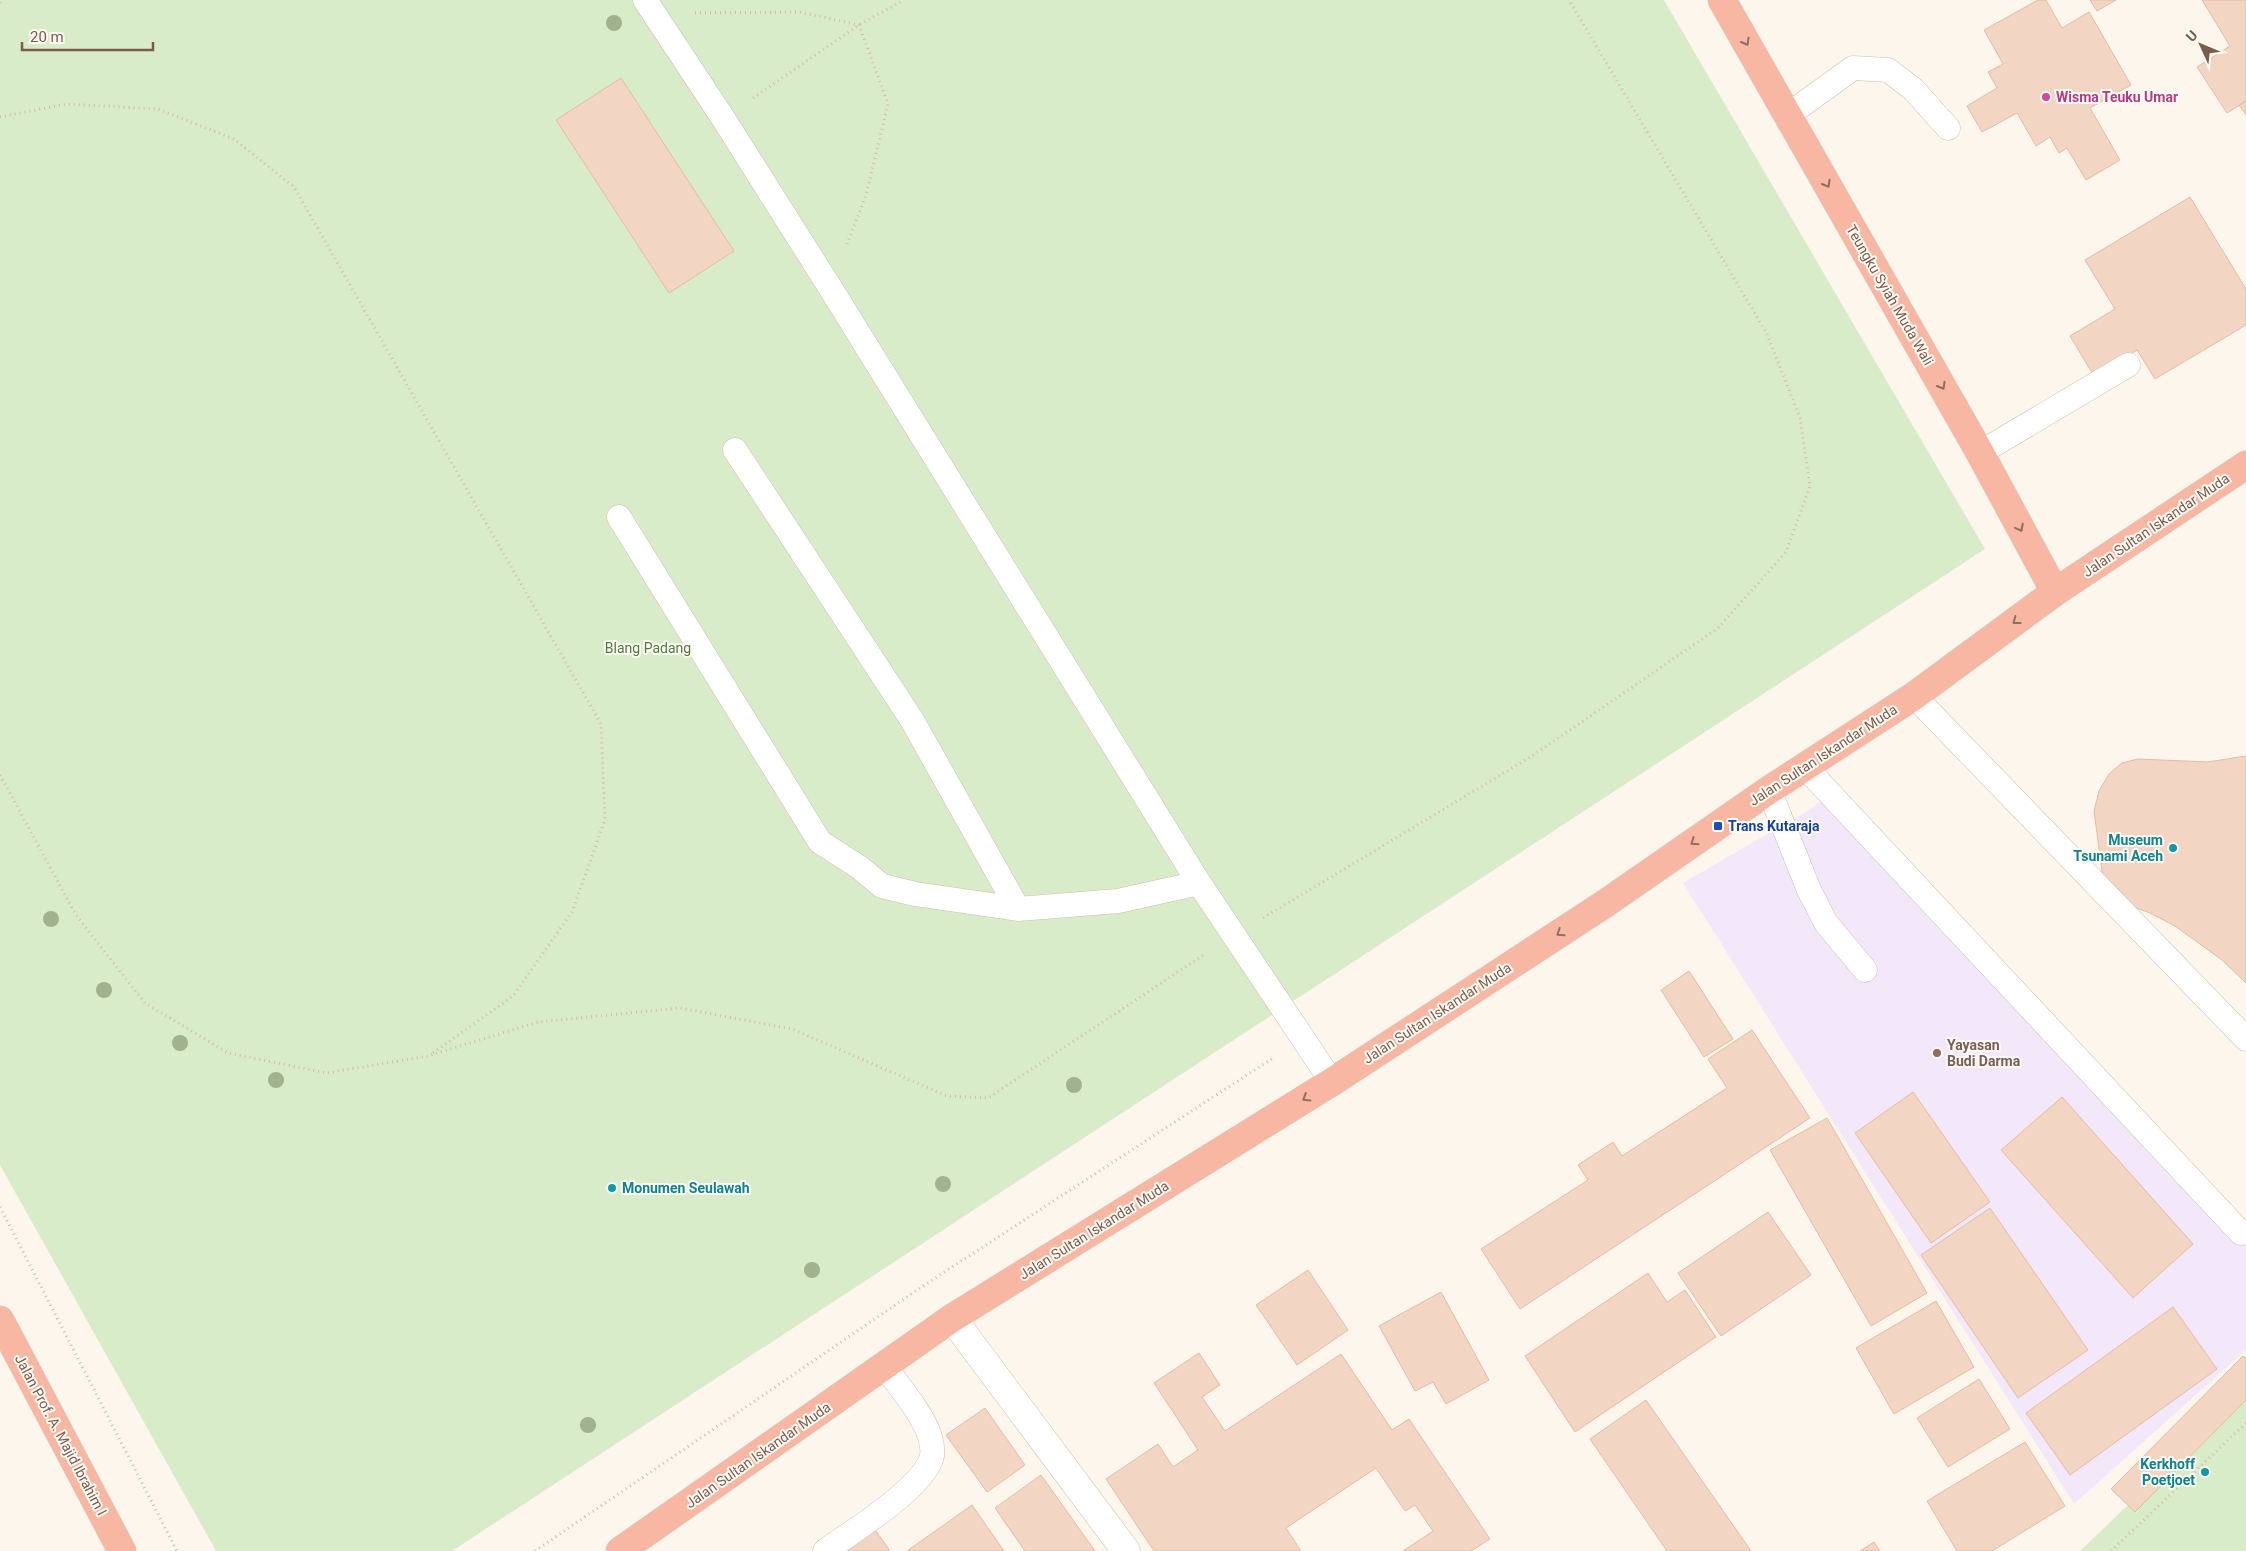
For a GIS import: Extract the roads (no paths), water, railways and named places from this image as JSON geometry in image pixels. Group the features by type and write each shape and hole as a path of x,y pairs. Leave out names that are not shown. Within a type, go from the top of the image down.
{"highway":[{"name":"Teungku Syiah Muda Wali","path":"1722,0 1980,453 2055,592"},
{"name":"Jalan Sultan Iskandar Muda","path":"620,1551 952,1318 1332,1082 1606,902 1769,790 1914,696 2055,592 2246,465"},
{"name":"Jalan Prof. A. Majid Ibrahim I","path":"0,1320 122,1551"}],"street":[{"path":"952,1318 1126,1551"}],"lane":[{"path":"650,6 831,288 1199,883 1332,1082"},
{"path":"1788,115 1853,68 1888,70 1913,89 1948,128"},
{"path":"1980,453 2128,364"},
{"path":"735,450 912,720 1018,909"},
{"path":"619,517 820,842 859,867 882,886 915,894 1018,909 1118,901 1199,883"},
{"path":"1914,696 2246,1039"},
{"path":"1804,767 2241,1233"},
{"path":"1769,790 1809,890 1826,923 1865,970"},
{"path":"825,1551 904,1495 920,1476 932,1455 930,1436 916,1410 884,1366"}],"place":[{"name":"Wisma Teuku Umar","path":"2046,97"},
{"name":"Trans Kutaraja","path":"1718,826"},
{"name":"Museum Tsunami Aceh","path":"2173,848"},
{"name":"Yayasan Budi Darma","path":"1937,1053"},
{"name":"Monumen Seulawah","path":"612,1188"},
{"name":"Kerkhoff Poetjoet","path":"2205,1472"}],"park label":[{"name":"Blang Padang","path":"648,648"}]}
